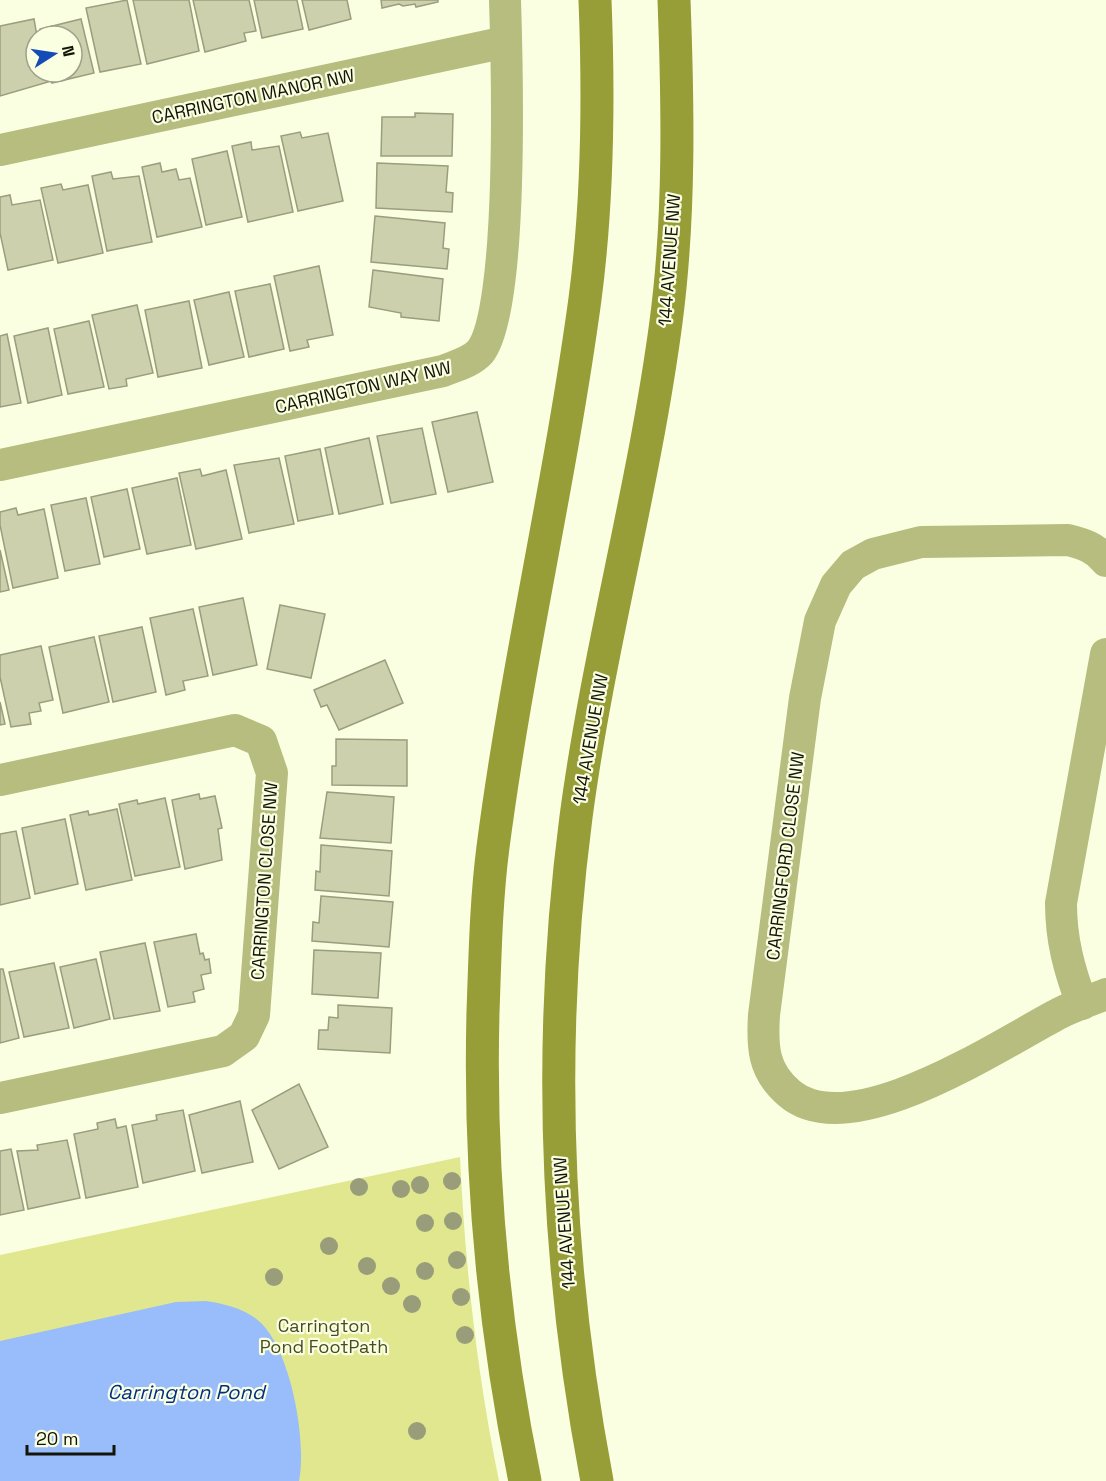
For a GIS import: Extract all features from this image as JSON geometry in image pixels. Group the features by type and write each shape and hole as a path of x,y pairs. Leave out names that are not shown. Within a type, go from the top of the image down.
{"main road":[{"path":"525,1481 506,1385 486,1210 482,1068 485,950 493,851 506,757 585,296 597,159 595,0"},
{"name":"144 AVENUE NW","path":"597,1481 571,1320 560,1194 558,1067 563,955 576,815 648,434 666,319 674,215 677,81 674,0"}],"street":[{"name":"CARRINGTON WAY NW","path":"0,465 444,371 466,362 480,352 489,334 496,305 503,234 507,153 505,0"},
{"name":"CARRINGTON MANOR NW","path":"0,150 506,42"},
{"name":"CARRINGFORD CLOSE NW","path":"1106,561 1098,551 1068,540 921,542 873,554 853,565 836,585 820,621 805,698 762,1041 766,1065 776,1082 793,1096 810,1105 832,1110 856,1108 912,1090 1094,999 1066,959 1061,933 1061,903 1106,654"},
{"name":"CARRINGTON CLOSE NW","path":"0,780 235,730 261,741 272,773 254,1015 244,1036 223,1051 0,1098"}],"green space":[{"name":"Carrington Pond FootPath","path":"460,1157 473,1319 484,1400 499,1481 0,1481 0,1255"}],"water":[{"name":"Carrington Pond","path":"206,1301 249,1314 272,1336 281,1354 294,1398 301,1444 299,1481 0,1481 0,1341 176,1302"}],"building":[{"path":"127,0 141,64 100,72 86,8"},
{"path":"133,0 189,0 199,51 147,64"},
{"path":"193,0 249,0 256,31 244,33 246,41 205,52"},
{"path":"254,0 297,0 303,29 262,38"},
{"path":"302,0 347,0 351,19 309,30"},
{"path":"381,0 438,0 438,2 416,7 415,4 403,6 399,4 382,8"},
{"path":"34,19 35,24 24,24 24,84 41,84 0,96 0,26"},
{"path":"81,19 82,24 60,24"},
{"path":"84,31 94,73 84,75"},
{"path":"415,113 453,114 452,156 381,156 382,117 415,117"},
{"path":"300,132 302,138 328,133 343,201 298,211 281,136"},
{"path":"251,142 252,150 279,146 293,212 248,222 232,146"},
{"path":"227,151 242,217 206,225 192,159"},
{"path":"160,163 162,172 176,169 179,180 190,178 202,227 157,237 142,167"},
{"path":"377,163 448,166 446,192 453,193 452,212 376,208"},
{"path":"111,172 113,179 139,176 152,242 107,251 92,176"},
{"path":"61,184 63,190 88,185 103,253 58,263 41,188"},
{"path":"10,195 12,205 40,200 53,260 8,270 0,233 0,197"},
{"path":"375,216 445,223 443,248 449,249 447,269 371,262"},
{"path":"319,266 333,335 307,340 309,347 290,351 274,276"},
{"path":"373,270 443,279 439,321 401,317 401,313 369,307"},
{"path":"270,284 284,349 249,357 235,291"},
{"path":"229,292 244,357 209,365 194,300"},
{"path":"189,301 202,368 158,377 145,310"},
{"path":"137,305 153,373 126,379 127,386 109,389 92,315"},
{"path":"89,321 104,387 68,394 54,329"},
{"path":"48,328 62,395 28,403 14,336"},
{"path":"7,334 21,403 0,407 0,336"},
{"path":"477,412 493,482 448,492 432,422"},
{"path":"422,428 436,494 391,503 377,436"},
{"path":"369,438 383,504 339,514 325,448"},
{"path":"320,449 333,514 298,521 285,456"},
{"path":"279,458 294,524 249,533 234,465"},
{"path":"200,469 202,476 226,470 242,539 196,549 179,473"},
{"path":"177,478 191,545 147,554 132,488"},
{"path":"127,489 140,549 104,557 91,497"},
{"path":"86,498 100,564 65,571 51,505"},
{"path":"16,508 18,515 44,509 58,578 13,588 0,525 0,512"},
{"path":"0,550 9,590 0,592"},
{"path":"243,598 257,665 213,675 199,607"},
{"path":"280,605 325,614 311,678 267,669"},
{"path":"193,609 208,676 183,681 185,690 166,695 150,618"},
{"path":"142,627 156,692 113,702 99,636"},
{"path":"94,637 109,702 63,713 49,647"},
{"path":"41,646 53,700 39,703 41,711 29,713 31,724 11,727 0,677 0,655"},
{"path":"385,660 403,703 339,730 327,705 321,707 314,690"},
{"path":"0,702 5,724 0,725"},
{"path":"336,739 407,740 407,786 332,785 332,766 336,766"},
{"path":"327,792 394,797 391,843 320,838"},
{"path":"199,794 200,799 215,796 222,828 218,829 222,860 185,869 172,800"},
{"path":"165,798 180,867 135,876 119,804 137,800 138,804"},
{"path":"117,809 132,880 86,890 70,815 88,811 89,815"},
{"path":"65,819 78,884 35,894 22,828"},
{"path":"16,831 30,898 0,905 0,834"},
{"path":"321,845 392,851 389,896 315,890 316,871 320,872"},
{"path":"321,896 393,902 389,947 312,941 313,922 319,923"},
{"path":"196,934 200,954 203,953 205,960 209,959 211,973 201,975 204,989 193,992 195,1002 168,1007 154,942"},
{"path":"145,943 160,1011 114,1019 100,952"},
{"path":"314,950 381,953 378,998 312,994"},
{"path":"96,959 110,1019 74,1028 60,967"},
{"path":"54,963 69,1028 24,1037 9,972"},
{"path":"0,969 3,969 19,1038 0,1043"},
{"path":"338,1005 392,1008 390,1053 318,1049 319,1030 328,1030 329,1017 338,1018"},
{"path":"299,1084 328,1147 279,1169 252,1110"},
{"path":"240,1101 253,1162 202,1173 189,1115"},
{"path":"183,1110 195,1171 143,1183 132,1125 157,1120 156,1115"},
{"path":"115,1119 117,1128 126,1126 138,1187 86,1198 74,1134 98,1129 97,1123"},
{"path":"67,1140 80,1198 28,1209 17,1151 38,1150 37,1145"},
{"path":"11,1149 24,1210 0,1215 0,1151"}]}
